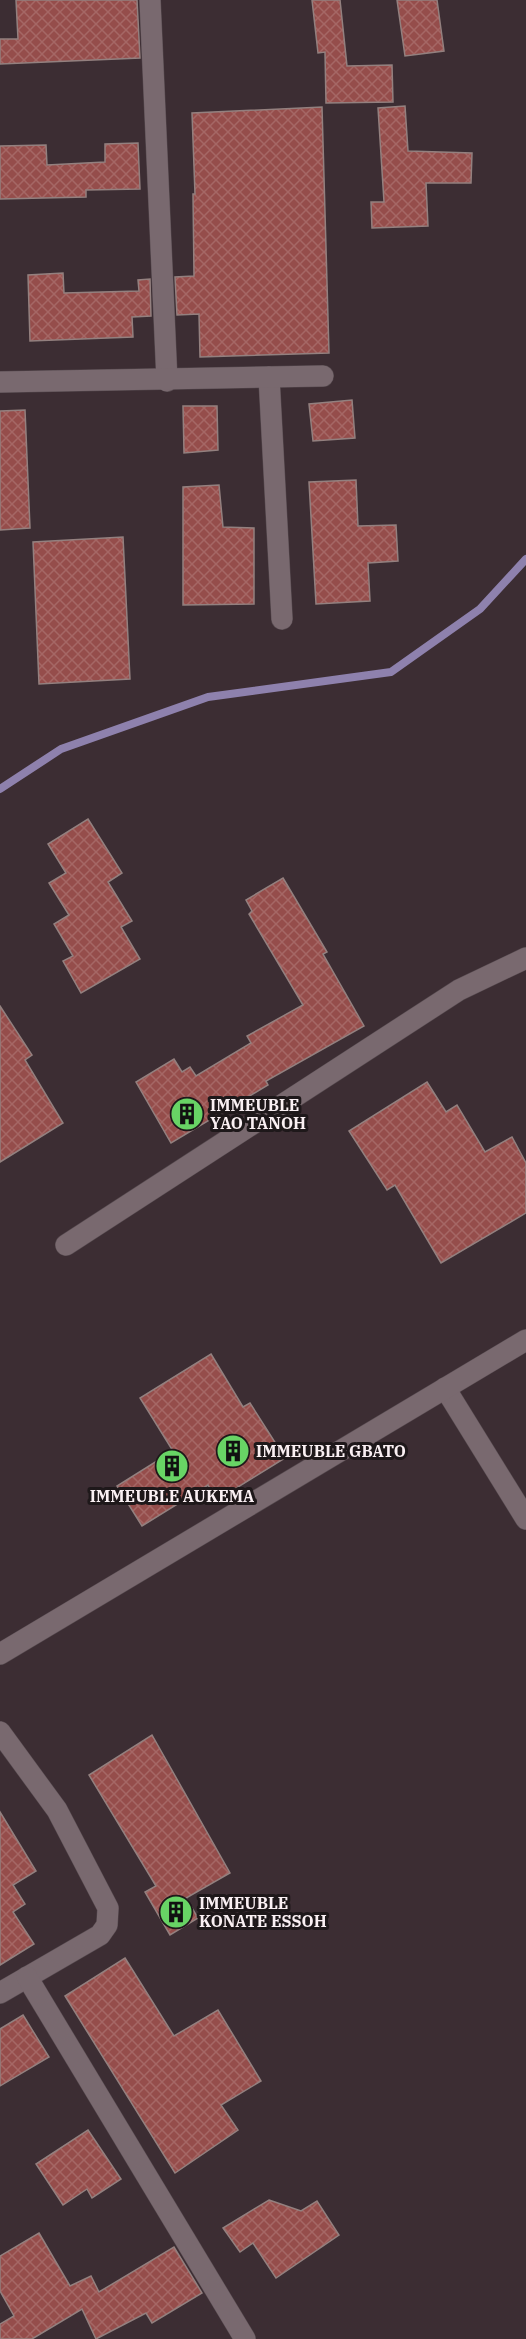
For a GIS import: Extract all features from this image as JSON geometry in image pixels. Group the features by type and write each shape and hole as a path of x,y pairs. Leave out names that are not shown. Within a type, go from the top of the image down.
{"street":[{"path":"150,0 167,381"},
{"path":"0,382 167,381 323,376"},
{"path":"269,377 282,619"},
{"path":"66,1245 459,990 526,958"},
{"path":"0,1654 526,1340"},
{"path":"445,1388 526,1520"},
{"path":"0,1732 57,1810 108,1908 107,1925 100,1935 0,1993"},
{"path":"27,1977 245,2339"}],"building":[{"path":"16,0 137,0 140,58 0,64 0,39 18,39"},
{"path":"312,0 340,0 347,66 392,65 393,102 326,103 325,52 318,53"},
{"path":"397,0 437,0 444,51 405,56"},
{"path":"405,106 408,151 472,153 471,183 426,183 428,226 372,228 371,202 384,202 378,108"},
{"path":"322,107 329,353 200,357 199,314 177,315 175,277 194,276 193,194 195,194 192,113"},
{"path":"138,143 140,189 86,190 86,197 0,199 0,146 46,145 47,165 105,162 105,144"},
{"path":"63,273 64,293 139,291 138,280 150,279 151,316 132,317 133,337 30,341 28,275"},
{"path":"352,400 355,438 313,441 309,404"},
{"path":"183,406 217,406 218,450 184,453"},
{"path":"25,410 30,528 0,530 0,411"},
{"path":"356,480 358,526 396,525 398,561 368,563 370,601 316,604 309,482"},
{"path":"219,485 223,527 254,528 254,604 183,605 183,487"},
{"path":"123,537 130,679 39,684 33,542"},
{"path":"88,819 122,873 108,882 132,921 121,927 140,959 81,993 63,961 73,956 54,924 69,915 49,883 66,873 48,844"},
{"path":"283,878 327,952 323,954 364,1026 266,1081 268,1085 171,1143 136,1082 174,1059 182,1072 190,1067 196,1076 251,1043 247,1036 303,1005 249,914 252,911 246,900"},
{"path":"0,1006 32,1055 25,1060 63,1123 0,1162"},
{"path":"427,1082 446,1112 457,1105 485,1152 512,1137 526,1163 526,1213 441,1263 395,1185 387,1190 349,1131"},
{"path":"211,1354 243,1407 250,1403 285,1458 217,1500 208,1485 142,1526 117,1486 173,1451 140,1398"},
{"path":"152,1735 230,1873 186,1898 198,1918 170,1935 145,1892 156,1886 89,1775"},
{"path":"0,1812 36,1871 13,1885 25,1904 13,1912 34,1944 0,1965"},
{"path":"125,1958 174,2036 218,2010 261,2081 221,2105 238,2130 175,2173 65,1996"},
{"path":"23,2015 49,2057 0,2086 0,2029"},
{"path":"88,2130 121,2179 92,2198 87,2189 63,2205 36,2164"},
{"path":"269,2200 301,2211 317,2201 339,2235 276,2278 253,2243 240,2252 223,2228"},
{"path":"39,2233 70,2286 91,2276 99,2292 174,2247 202,2293 152,2323 146,2313 96,2339 82,2309 32,2339 0,2339 0,2324 14,2316 0,2291 0,2256"}],"waterway":[{"path":"0,789 61,749 208,697 391,672 480,609 526,559"}],"place":[{"name":"IMMEUBLE YAO TANOH","path":"187,1114"},
{"name":"IMMEUBLE GBATO","path":"233,1451"},
{"name":"IMMEUBLE AUKEMA","path":"172,1466"},
{"name":"IMMEUBLE KONATE ESSOH","path":"176,1912"}]}
